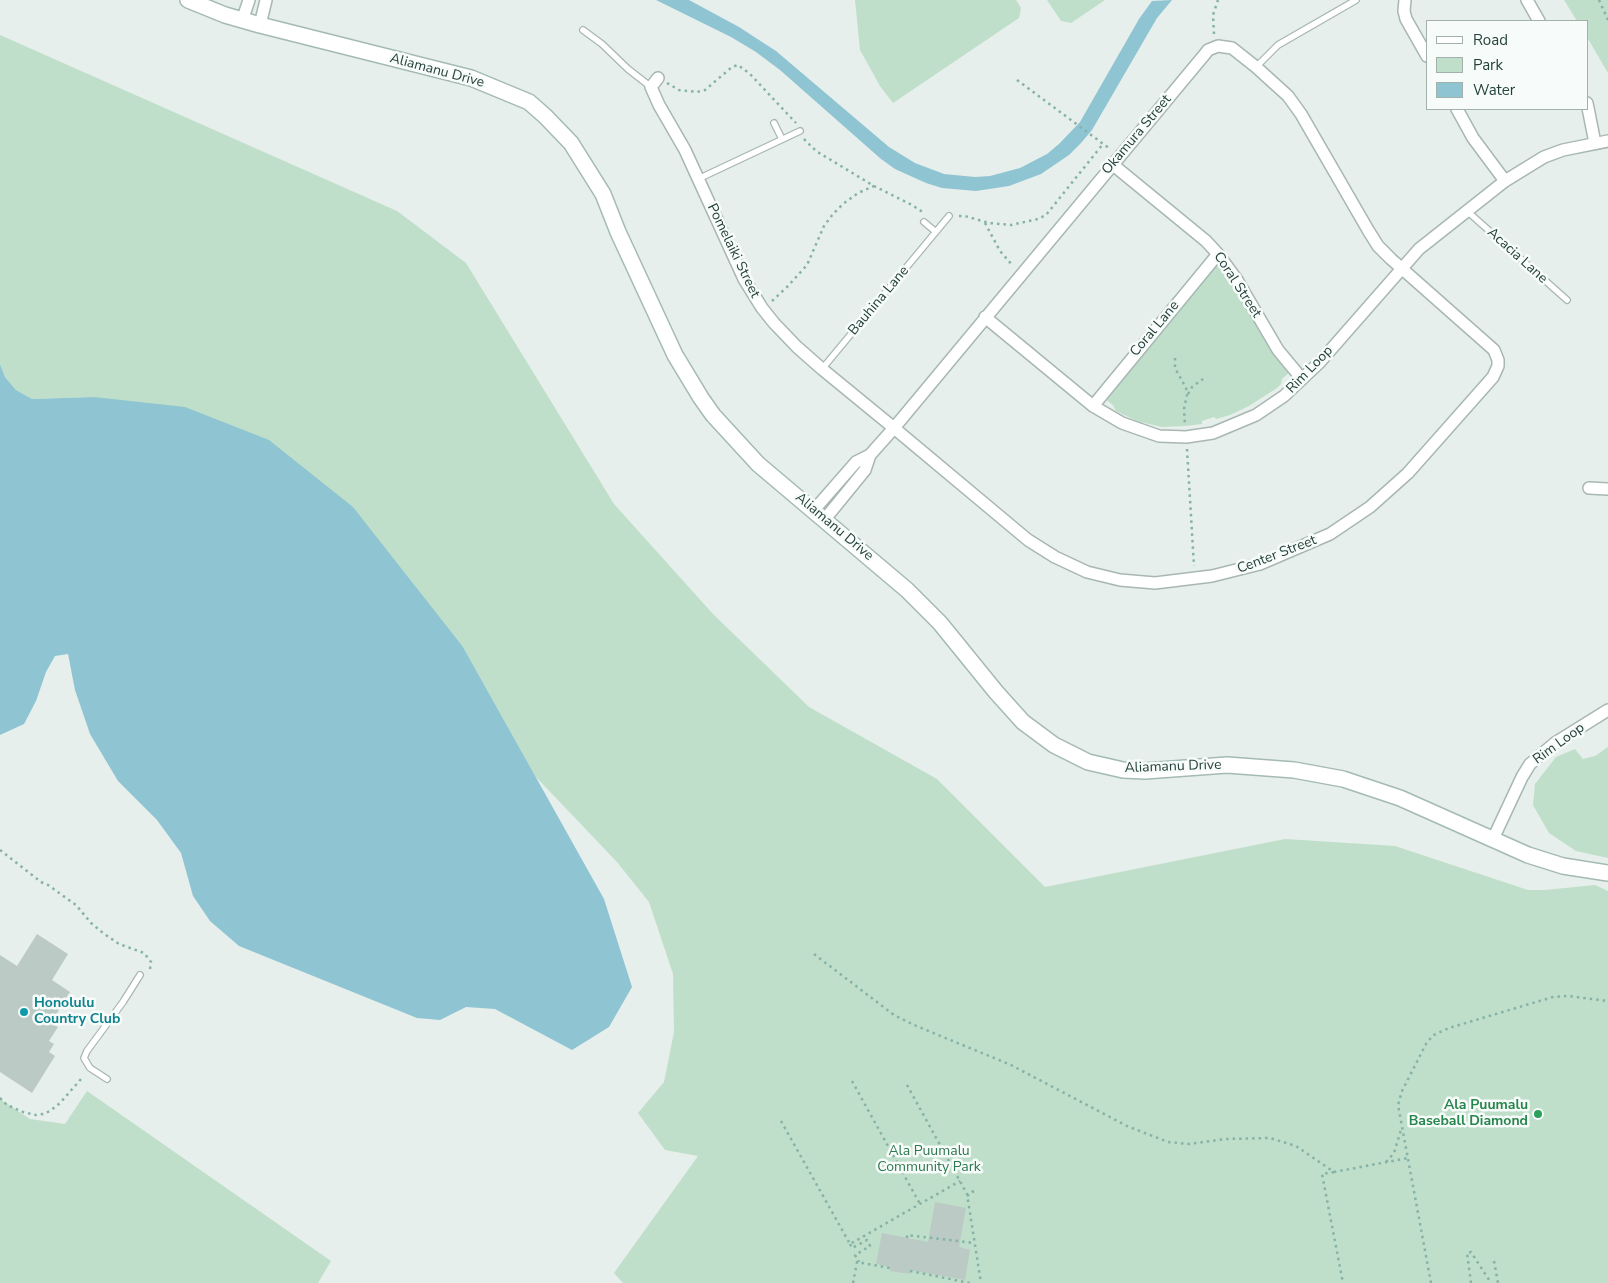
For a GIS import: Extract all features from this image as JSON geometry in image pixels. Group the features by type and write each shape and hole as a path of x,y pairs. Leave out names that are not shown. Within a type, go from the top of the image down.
{"street":[{"name":"Aliamanu Drive","path":"188,0 212,11 260,26 471,78 529,102 571,143 603,194 659,324 675,355 701,398 727,431 758,464 907,590 940,623 1023,722 1040,736 1068,753 1088,762 1123,770 1145,771 1227,765 1266,767 1321,774 1362,784 1400,798 1528,856 1608,873"},
{"path":"242,20 249,0"},
{"path":"260,26 266,0"},
{"path":"1405,0 1404,11 1406,19 1426,54"},
{"path":"1527,0 1538,20"},
{"name":"Okamura Street","path":"819,514 865,470 870,455 1208,50 1218,46 1227,46 1256,66 1293,102 1368,230 1387,256 1402,268"},
{"name":"Pomelaiki Street","path":"655,83 659,105 685,150 744,279 762,308 785,335 822,369 894,428"},
{"path":"1588,108 1595,143"},
{"path":"1457,110 1473,138 1505,181"},
{"name":"Rim Loop","path":"985,317 1093,406 1111,417 1134,428 1159,436 1186,437 1213,433 1256,415 1284,396 1320,362 1419,249 1505,181 1557,152 1608,141"},
{"name":"Coral Street","path":"1112,164 1206,241 1218,254 1237,280 1284,359 1302,379"},
{"name":"Coral Lane","path":"1093,406 1218,254"},
{"name":"Center Street","path":"894,428 1028,540 1055,557 1087,572 1120,580 1155,582 1212,576 1260,564 1330,534 1388,493 1408,474 1496,372 1498,360 1494,350 1402,268"},
{"path":"1589,488 1608,489"},
{"name":"Rim Loop","path":"1493,839 1530,764 1555,743 1608,710"}],"lane":[{"path":"1256,66 1278,45 1356,0"},
{"name":"Pomelaiki Street","path":"583,30 602,44 628,69 655,83"},
{"path":"774,123 782,139"},
{"path":"698,179 800,131"},
{"name":"Acacia Lane","path":"1467,211 1567,300"},
{"name":"Bauhina Lane","path":"822,369 949,216"},
{"path":"924,222 936,232"},
{"path":"107,1079 90,1068 84,1058 140,975"}],"path":[{"path":"1214,36 1212,24 1218,0"},
{"path":"1599,0 1608,20"},
{"path":"655,83 679,90 697,92 705,90 732,67 738,65 750,74 796,122 805,140 816,152 925,214"},
{"path":"1017,80 1111,150"},
{"path":"949,216 965,216 1000,225 1011,225 1046,216 1103,144"},
{"path":"770,302 788,286 806,265 824,226 833,214 858,193 874,186"},
{"path":"1046,216 1052,220"},
{"path":"984,221 1000,251 1013,266"},
{"path":"1175,358 1175,368 1186,388 1187,395"},
{"path":"1185,429 1184,409 1187,395 1192,387 1203,379"},
{"path":"1186,445 1194,570"},
{"path":"0,850 41,882 76,905 91,924 103,933 119,944 144,953 151,962 150,969"},
{"path":"0,855 4,854"},
{"path":"814,954 894,1015 1011,1065 1135,1129 1177,1144 1239,1137 1270,1138 1296,1146 1334,1172"},
{"path":"1431,1283 1398,1105 1399,1098 1422,1049 1434,1035 1449,1028 1553,997 1608,1000"},
{"path":"0,1098 7,1105 24,1112 36,1115 43,1114 60,1104 81,1078"},
{"path":"852,1081 920,1204"},
{"path":"907,1086 967,1196 981,1283"},
{"path":"781,1121 852,1248 867,1240 870,1246 855,1255 860,1262 890,1268"},
{"path":"1384,1163 1394,1153 1402,1125"},
{"path":"1343,1283 1322,1174 1408,1158"},
{"path":"850,1244 960,1181"},
{"path":"967,1196 973,1192 972,1190"},
{"path":"907,1238 907,1235 974,1243"},
{"path":"1471,1283 1467,1253 1471,1252 1491,1283"},
{"path":"1494,1261 1498,1283"},
{"path":"853,1283 857,1262 860,1262"},
{"path":"910,1272 970,1283"}],"green space":[{"path":"855,0 1016,0 1021,8 1019,18 893,103 880,86 860,50"},
{"path":"1047,0 1105,0 1071,23 1061,21"},
{"path":"1564,0 1608,0 1608,73 1588,39 1588,20 1576,20"},
{"name":"Ala Puumalu Community Park","path":"0,35 397,211 466,263 614,504 713,614 809,707 937,779 1045,887 1285,839 1395,846 1528,890 1595,885 1608,891 1608,1283 623,1283 614,1273 698,1156 665,1150 638,1113 664,1082 674,1032 673,974 649,902 617,862 535,776 463,647 94,397 32,399 16,390 5,377 0,364"},
{"path":"1218,254 1293,369 1282,379 1281,384 1277,388 1249,406 1230,415 1202,421 1202,424 1162,427 1137,421 1116,411 1113,405 1100,395"},
{"path":"1608,747 1608,858 1576,851 1549,833 1533,805 1535,784 1556,757 1575,749 1583,759 1595,756"},
{"path":"87,1091 331,1261 318,1283 0,1283 0,1099 30,1119 65,1124"}],"water":[{"path":"656,0 689,0 739,27 776,51 889,147 915,163 944,174 975,177 990,176 1020,168 1047,154 1059,144 1080,122 1139,19 1152,1 1172,0 1157,18 1092,130 1069,155 1041,174 1009,186 976,191 942,188 895,169 881,159 780,70 756,52 731,37"},
{"path":"0,364 5,377 16,390 32,399 94,397 185,407 269,440 353,507 463,647 604,899 632,987 609,1027 572,1050 495,1009 466,1007 440,1020 417,1018 239,946 210,921 193,896 181,853 157,820 118,781 90,734 75,690 68,654 55,656 46,672 36,701 24,724 0,735"}],"building":[{"name":"Honolulu Country Club","path":"37,934 68,954 52,980 70,992 51,1023 58,1027 49,1041 54,1044 49,1052 55,1056 32,1093 0,1072 0,955 17,966"},
{"path":"935,1202 966,1208 959,1247 970,1250 965,1280 910,1270 910,1274 890,1271 890,1267 876,1264 882,1233 928,1242"}],"place":[{"name":"Honolulu Country Club","path":"24,1012"},
{"name":"Ala Puumalu Baseball Diamond","path":"1538,1114"}]}
